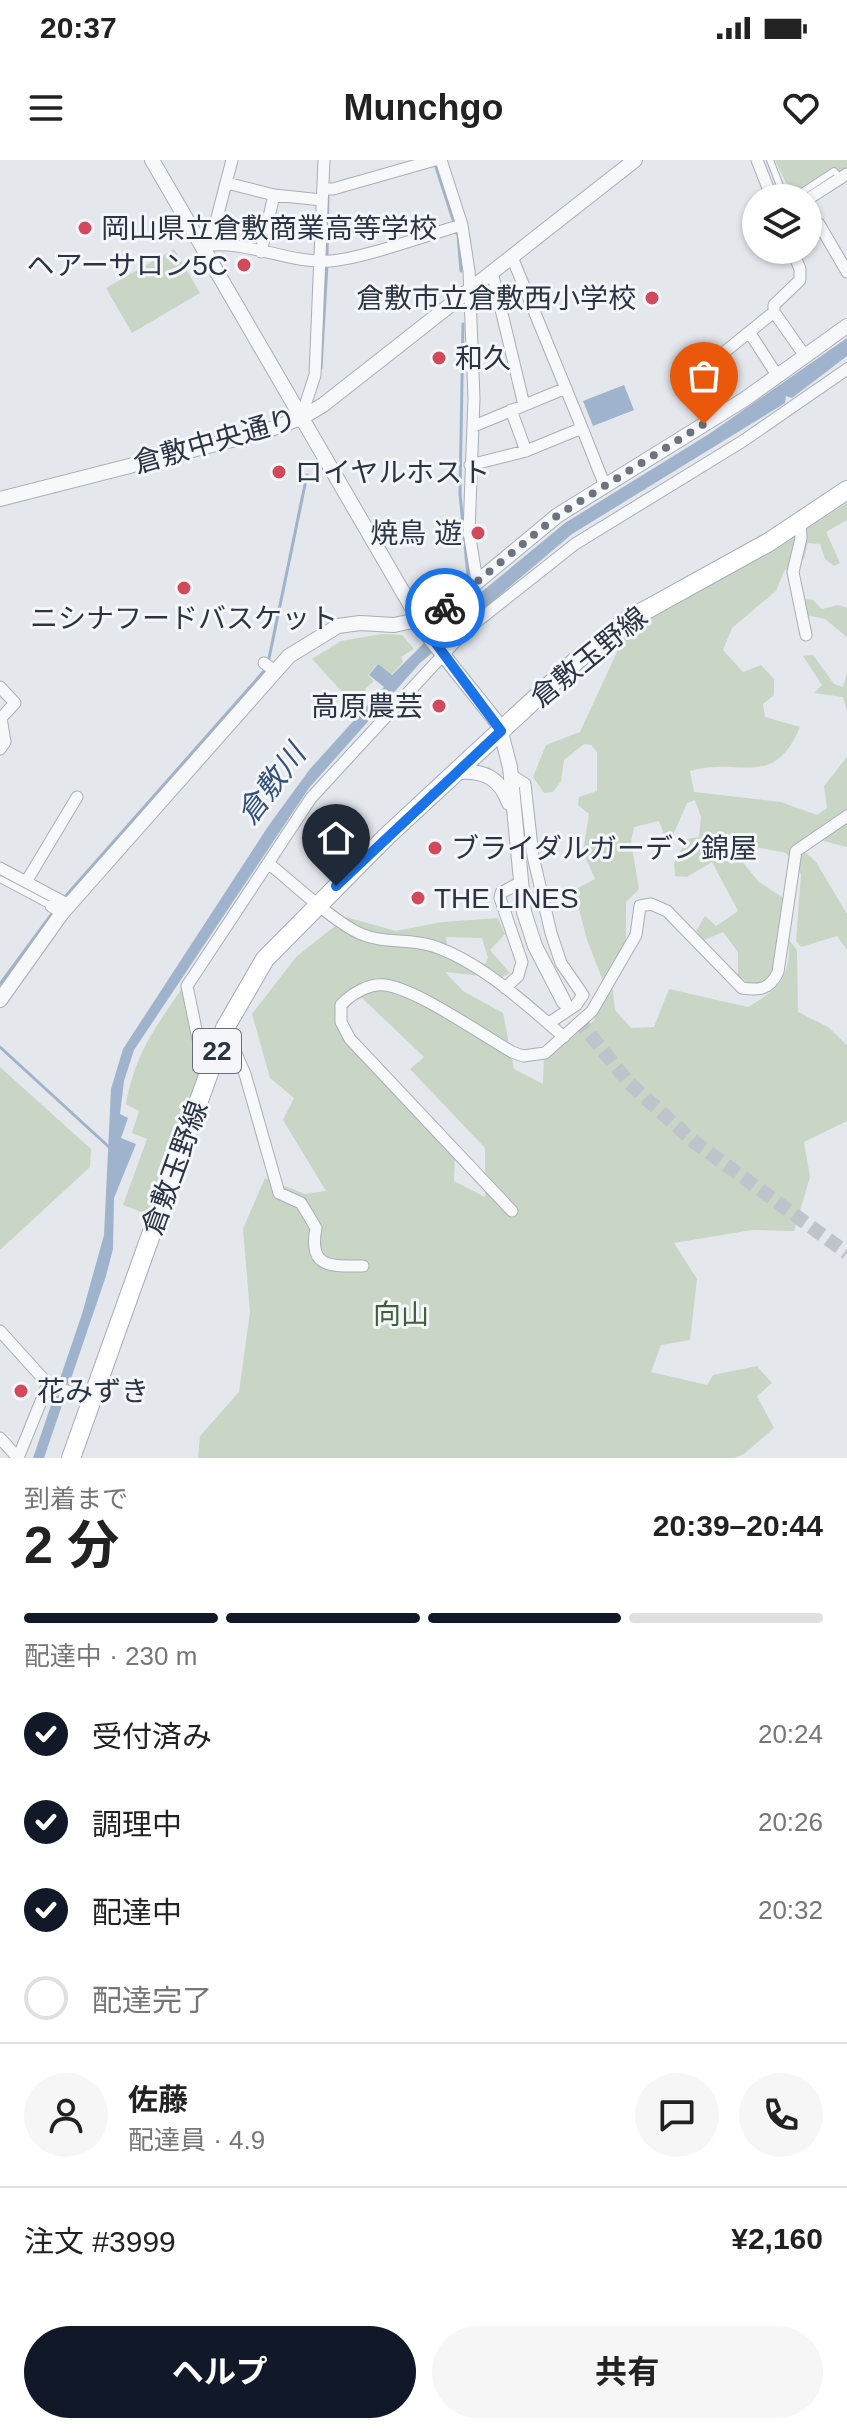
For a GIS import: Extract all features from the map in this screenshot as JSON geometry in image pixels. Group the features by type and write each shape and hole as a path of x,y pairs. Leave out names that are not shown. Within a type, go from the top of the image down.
{"main road":[{"name":"倉敷玉野線","path":"71,1458 84,1397 225,1028 265,959 318,903 577,660 626,621 800,523 847,490"}],"street":[{"path":"152,160 429,637 501,731 511,775 519,883 535,946 564,1002"},
{"path":"204,246 214,229 232,160"},
{"path":"301,418 314,382 324,325 327,278 324,160"},
{"name":"倉敷中央通り","path":"0,499 263,432 301,418 323,405 635,160"},
{"path":"757,160 766,184"},
{"path":"227,183 274,195 326,192 435,161 457,226 470,289 474,426 469,532 477,581"},
{"path":"822,189 842,174"},
{"path":"261,252 274,195"},
{"path":"204,246 219,244 326,260 457,226"},
{"path":"822,229 847,272"},
{"path":"512,257 605,486"},
{"path":"796,264 800,280 774,305 774,312 805,356"},
{"path":"492,272 524,405"},
{"path":"717,358 774,312"},
{"path":"0,1000 59,907 269,666 338,626 420,622 442,612 558,515 777,375 847,326"},
{"path":"749,332 777,375"},
{"path":"216,1054 198,1039 187,986 311,798 440,652 575,544 743,441 847,369"},
{"path":"474,426 566,388"},
{"path":"511,410 526,451"},
{"path":"470,465 526,451 582,428"},
{"path":"800,523 801,538 793,572 806,635"},
{"path":"0,687 15,703 1,718 5,742 0,749"},
{"path":"458,772 483,773 500,784 513,815"},
{"path":"511,775 525,784 533,856 554,945 561,963 583,995 576,1005 549,1023"},
{"path":"26,882 77,797"},
{"path":"512,1211 350,1039 341,1022 341,1005 352,994 383,984 419,999 523,1056 545,1053 592,1011 636,935 640,906 651,904 667,911 742,988 758,991 772,983 784,940 796,851 847,816"},
{"path":"268,863 345,926 363,935 434,946 505,988 564,1037"},
{"path":"0,868 26,882 59,907"},
{"path":"505,988 518,976 522,962 500,898 501,893 519,883"},
{"path":"225,1028 245,1074 279,1193 301,1203 316,1228 313,1245 317,1258 330,1266 363,1266"},
{"path":"0,1331 50,1385 84,1397"},
{"path":"0,1438 18,1458 50,1385"}],"lane":[{"path":"770,160 782,191 789,197 834,171 842,174"},
{"path":"0,879 59,907"}],"green space":[{"path":"775,160 847,160 847,171 839,173 832,168 809,184 787,184"},
{"path":"174,249 200,293 132,333 106,288"},
{"name":"向山","path":"847,503 847,520 826,532 840,563 834,566 825,559 820,544 808,543 804,559 784,571 776,591 732,628 723,650 743,672 761,665 774,679 774,695 763,704 765,717 800,727 790,747 767,765 708,767 690,771 694,792 781,802 817,815 827,808 824,786 847,757 847,847 820,840 804,851 816,862 847,914 847,950 837,936 801,947 796,941 801,874 786,853 740,844 739,858 759,882 785,899 775,965 763,984 748,983 738,975 738,952 723,932 704,940 696,931 705,916 716,926 738,911 712,862 687,877 675,876 674,863 687,839 699,837 701,817 695,800 687,803 673,835 665,837 659,821 634,827 631,842 639,889 626,902 626,942 610,968 615,1010 631,1028 654,1027 669,989 748,1007 759,1000 775,988 785,973 789,940 797,950 798,1012 828,1027 847,1045 847,1121 804,1142 810,1177 794,1231 752,1230 674,1243 697,1279 690,1340 661,1345 651,1372 707,1385 713,1375 757,1366 772,1383 757,1396 774,1428 744,1454 734,1458 198,1458 200,1436 239,1392 250,1312 243,1229 265,1178 305,1194 326,1191 283,1120 294,1098 270,1078 252,1014 296,957 346,917 396,931 442,922 498,918 505,934 490,950 510,973 500,978 445,972 463,991 503,1013 514,1069 543,1084 544,1056 594,1021 603,981 587,940 574,890 595,879 583,852 589,814 578,805 579,797 597,791 597,752 591,745 584,744 564,760 561,781 553,792 544,793 533,777 546,745 580,732 634,615 771,550","holes":["446,937 482,938 488,958 485,964 448,950","362,998 424,1057 410,1069 485,1148 485,1197 454,1181 455,1154 351,1047 346,1011 352,1001"]},
{"path":"803,599 813,600 822,609 838,605 847,608 847,637 825,619 798,613"},
{"path":"382,634 402,635 414,649 401,657 403,662 391,675 377,664 368,675 374,681 365,689 369,694 356,707 312,659 341,641"},
{"path":"813,655 834,684 843,687 847,673 847,711 843,697 814,693 822,685 803,656"},
{"path":"184,985 196,1044 207,1057 149,1215 123,1205 147,1139 132,1133 139,1111 126,1104 141,1055"},
{"path":"0,1067 91,1149 90,1167 0,1250"}],"water":[{"path":"847,338 847,356 792,398 786,396 785,403 572,534 420,663 309,788 134,1050 124,1081 120,1114 128,1118 121,1138 136,1144 114,1198 113,1249 44,1458 33,1458 82,1314 104,1235 111,1089 123,1049 269,825 310,769 384,687 369,675 378,664 392,675 445,622 565,523 709,434"},
{"path":"624,385 634,410 593,426 583,401"}],"waterway":[{"path":"435,164 458,235 461,271"},
{"path":"327,256 328,192"},
{"path":"321,368 327,264"},
{"path":"463,324 460,494 468,576"},
{"path":"268,663 307,475"},
{"path":"64,898 265,670"},
{"path":"0,984 54,911"},
{"path":"0,1047 109,1147"}],"tunnel":[{"path":"564,1002 628,1082 693,1141 847,1253"}],"way so far":[{"path":"445,608 576,502 704,424"}],"place":[{"name":"岡山県立倉敷商業高等学校","path":"85,228"},
{"name":"ヘアーサロン5C","path":"244,265"},
{"name":"倉敷市立倉敷西小学校","path":"652,298"},
{"name":"和久","path":"439,358"},
{"name":"ロイヤルホスト","path":"279,472"},
{"name":"焼鳥 遊","path":"478,533"},
{"name":"ニシナフードバスケット","path":"184,588"},
{"name":"高原農芸","path":"439,706"},
{"name":"ブライダルガーデン錦屋","path":"435,848"},
{"name":"THE LINES","path":"418,898"},
{"name":"花みずき","path":"21,1391"}],"route":[{"path":"336,886 501,731 420,622 436,616 445,608"}],"water label":[{"name":"倉敷川","path":"271,784"}]}
